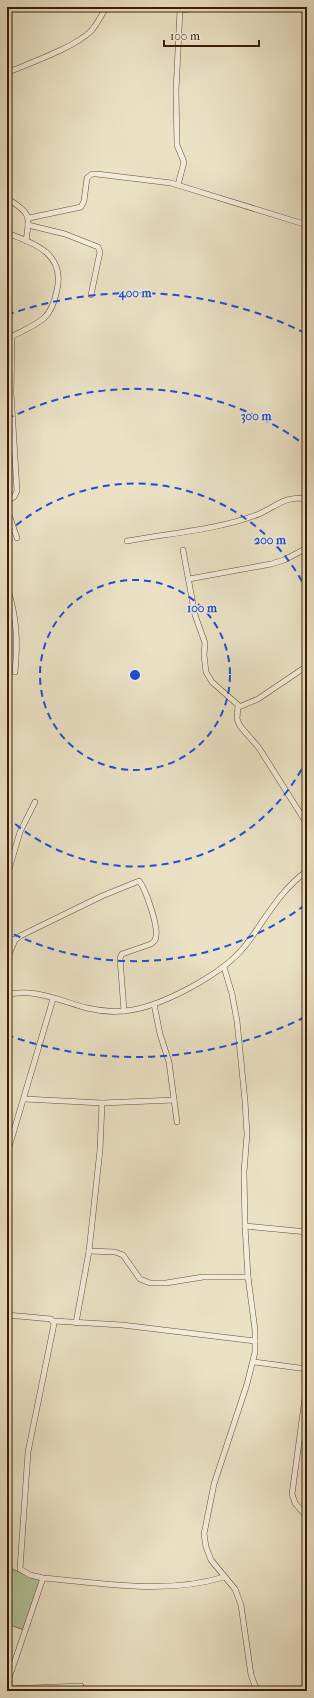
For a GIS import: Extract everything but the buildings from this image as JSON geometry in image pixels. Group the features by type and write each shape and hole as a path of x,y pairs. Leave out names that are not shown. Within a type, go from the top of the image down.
{"street":[{"path":"11,71 64,47 84,36 95,25 106,7"},
{"path":"166,7 180,10 189,10 193,7"},
{"path":"178,185 184,162 177,145 176,91 180,10"},
{"path":"29,218 82,207 86,180 92,174 161,181 178,185 307,226"},
{"path":"7,198 26,212 29,218 26,241"},
{"path":"28,226 65,234 98,247 100,252 91,295"},
{"path":"7,233 45,251 56,262 59,272 58,285 53,305 45,318 9,338 17,491 14,497 7,500"},
{"path":"127,541 236,521 260,513 288,499 296,497 307,499"},
{"path":"7,509 17,538"},
{"path":"189,579 271,564 290,558 307,548"},
{"path":"184,550 195,615 205,643 204,655 206,672 212,682 236,702 239,707 237,719 240,726 259,748 307,824"},
{"path":"7,587 15,610 17,652 15,672"},
{"path":"239,707 264,696 307,666"},
{"path":"7,876 20,832 35,802"},
{"path":"8,994 22,993 101,1011 124,1011 154,1004 186,989 224,967 238,954 266,915 294,882 307,871"},
{"path":"7,959 15,940 20,936 102,896 139,881 154,917 157,934 151,944 122,954 120,958 124,1011"},
{"path":"7,937 15,940"},
{"path":"224,967 232,994 237,1021 246,1107 247,1134 244,1172 245,1226 248,1277 255,1341 254,1362 214,1484 205,1525 204,1541 208,1554 235,1589 239,1599 251,1675 257,1691"},
{"path":"7,1154 25,1099 53,999"},
{"path":"154,1004 160,1034 169,1062 177,1122"},
{"path":"25,1099 102,1103 174,1100"},
{"path":"76,1322 89,1250 100,1150 102,1103"},
{"path":"245,1226 307,1232"},
{"path":"89,1250 123,1254 140,1279 150,1283 166,1283 203,1277 248,1277"},
{"path":"7,1315 47,1318 54,1322 76,1322 142,1327 255,1341"},
{"path":"54,1322 28,1452 20,1569 24,1572 43,1578 158,1586 192,1585 224,1576"},
{"path":"254,1362 307,1369"},
{"path":"307,1383 292,1494 294,1503 307,1517"},
{"path":"7,1684 43,1578"},
{"path":"7,1689 81,1686"}],"green space":[{"path":"7,1567 42,1581 27,1631 7,1624"}]}
